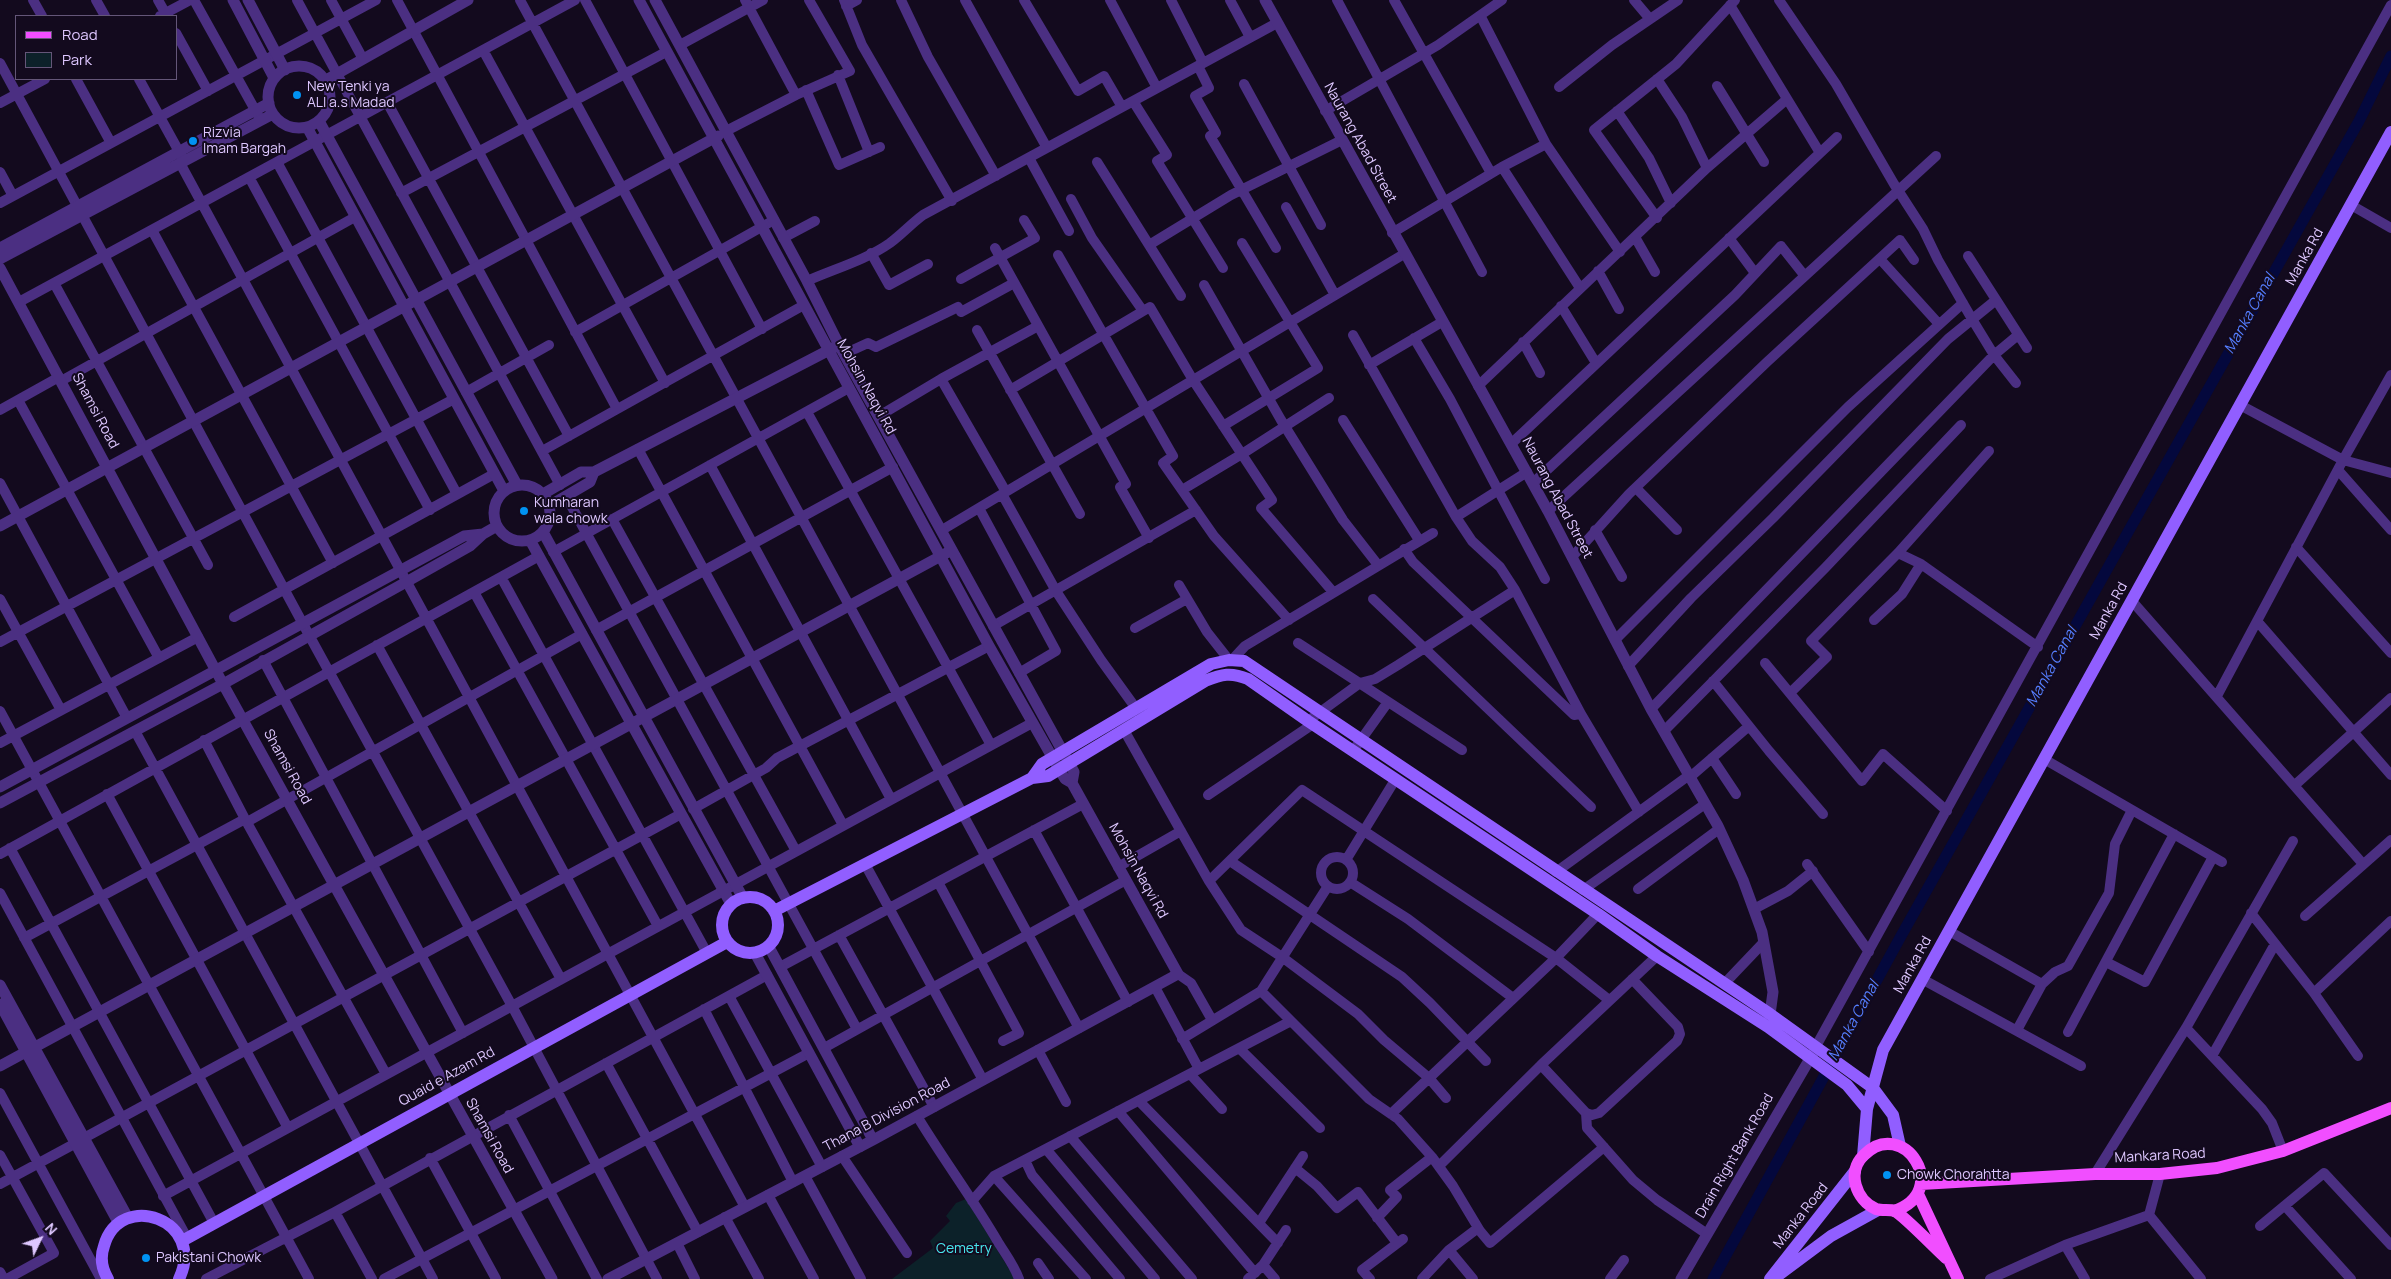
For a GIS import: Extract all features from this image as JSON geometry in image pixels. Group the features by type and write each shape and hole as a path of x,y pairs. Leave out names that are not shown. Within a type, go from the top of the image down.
{"main road":[{"name":"Manka Rd","path":"1863,1156 1867,1109 1883,1050 2391,132"},
{"path":"1032,778 1042,764 1056,754 1211,664 1230,660 1244,661 1320,712 1395,780 1598,914 1657,956 1769,1021"},
{"path":"774,911 1032,778 1048,776 1205,681 1227,673 1248,679 1311,723 1356,746 1556,872 1724,984 1769,1021 1851,1080 1873,1088 1893,1115 1900,1146"},
{"path":"743,898 761,899 774,911 778,928 776,936 769,947 755,953 744,953 734,949 727,942 722,925 723,916 731,904 743,898"},
{"name":"Quaid e Azam Rd","path":"185,1239 533,1046 727,942"},
{"path":"1851,1080 1867,1109"},
{"name":"Mankara Road","path":"1919,1189 2095,1174 2160,1174 2217,1168 2283,1151 2391,1108"},
{"path":"1919,1189 1912,1202 1894,1211 1878,1210 1862,1199 1855,1181 1855,1171 1863,1156 1873,1148 1886,1144 1900,1146 1908,1151 1919,1165 1919,1189 1946,1258 1958,1279"},
{"name":"Manka Road","path":"1770,1279 1855,1171"},
{"path":"1774,1279 1831,1236 1878,1210"},
{"path":"1894,1211 1946,1258"},
{"path":"104,1278 102,1252 106,1239 124,1221 137,1216 151,1216 164,1221 185,1239 184,1269 179,1279"}],"street":[{"path":"33,0 41,15"},
{"path":"96,0 104,15"},
{"path":"158,0 164,15 192,0 258,116"},
{"path":"233,0 274,78"},
{"path":"248,0 284,70"},
{"path":"297,0 560,485"},
{"path":"331,0 363,59"},
{"path":"0,203 376,0"},
{"path":"397,0 617,410"},
{"path":"326,80 468,0"},
{"path":"520,0 1079,1028"},
{"path":"19,302 575,0"},
{"path":"585,0 762,329"},
{"name":"Mohsin Naqvi Rd","path":"638,0 804,305 837,350 878,416 942,530 1019,673 1056,754"},
{"name":"Mohsin Naqvi Rd","path":"655,0 807,281 837,350 849,388 1032,723 1064,766 1074,772 1072,783 1178,974"},
{"path":"680,44 747,4 763,0"},
{"path":"0,526 726,131 838,75 850,71 809,0"},
{"path":"856,0 845,3 862,44 952,200"},
{"path":"901,0 928,57 996,176"},
{"path":"965,0 1047,148"},
{"path":"1024,0 1078,91 1104,76 1122,107"},
{"path":"1110,0 1157,88"},
{"path":"1171,0 1210,88 1195,96 1216,133 1210,136 1276,248"},
{"path":"1230,0 1250,37"},
{"name":"Naurang Abad Street","path":"1265,0 1404,254 1533,483 1651,710 1719,829 1754,909 1764,942 1772,992 1769,1021"},
{"path":"1336,0 1381,80 1482,272"},
{"path":"1394,0 1426,52 1491,174"},
{"path":"1325,111 1426,52 1481,17 1502,0"},
{"path":"1634,0 1650,19"},
{"path":"1559,87 1612,45 1678,0"},
{"path":"1779,0 1836,84 1898,190 1923,228 1963,303 1994,355 2016,383"},
{"path":"1657,218 1594,130 1676,64 1732,3 1786,100 1820,153"},
{"path":"747,4 801,93 839,164 880,147"},
{"path":"1817,1056 1869,952 2391,5"},
{"path":"1481,17 1546,144 1620,252"},
{"path":"807,281 871,253 890,242 923,215 1276,22"},
{"path":"178,37 208,91"},
{"path":"483,50 665,383"},
{"path":"401,193 666,52"},
{"path":"0,63 328,672 374,752 512,1006 657,1279"},
{"path":"302,66 312,69 326,80 330,94 329,104 319,121 307,126 291,127 282,122 271,108 270,87 274,78 284,70 302,66"},
{"path":"838,75 869,152"},
{"path":"1657,79 1682,118 1707,168"},
{"path":"0,103 43,80"},
{"path":"77,80 111,143"},
{"path":"140,80 243,280 408,581 426,618 745,1207"},
{"path":"1244,84 1320,225"},
{"path":"1716,86 1744,134 1764,162"},
{"path":"1478,386 1598,271 1657,218 1707,168 1744,134 1786,100"},
{"path":"1134,101 1167,155 1157,161 1224,268"},
{"path":"387,102 568,436"},
{"path":"0,248 181,159 271,108"},
{"path":"1617,111 1649,158 1671,203"},
{"path":"319,121 517,485"},
{"path":"307,126 504,491"},
{"path":"1511,444 1837,137"},
{"path":"1149,245 1241,190 1342,140"},
{"path":"1392,232 1502,167 1546,144"},
{"path":"1548,511 1936,156"},
{"path":"1029,158 1069,231"},
{"path":"277,162 458,494"},
{"path":"1097,162 1181,296"},
{"path":"1502,167 1580,288"},
{"path":"0,172 13,196"},
{"path":"249,178 430,510"},
{"path":"1071,199 1092,238 1143,311"},
{"path":"2351,205 2391,228"},
{"path":"1286,207 1336,295"},
{"path":"0,259 80,210"},
{"path":"0,410 97,361 355,217"},
{"path":"575,332 774,220"},
{"path":"961,279 998,252 1035,238 1024,220"},
{"path":"783,238 815,221"},
{"path":"152,230 333,562"},
{"path":"1635,237 1655,272"},
{"path":"1729,238 1755,274"},
{"path":"1572,557 1636,488 1767,362 1900,240 1914,260"},
{"path":"1223,426 1318,368 1242,243"},
{"path":"1533,483 1755,274 1781,246 1804,275"},
{"path":"998,252 1126,484 1120,487 1149,538"},
{"path":"871,253 890,285 928,264"},
{"path":"942,530 1404,254"},
{"path":"1058,255 1173,456 1164,462 1214,536 1289,620"},
{"path":"1968,256 2027,348"},
{"path":"1880,259 1938,324"},
{"name":"Shamsi Road","path":"0,268 223,684 552,1279"},
{"path":"1598,271 1619,309"},
{"path":"54,283 208,565"},
{"path":"543,494 581,472 594,472 737,398 837,350 868,342 876,346 958,307 961,312 1014,283"},
{"path":"1204,286 1285,427 1343,520 1378,565"},
{"path":"1628,666 1691,598 1742,550 1948,339 1996,300"},
{"path":"1615,640 1848,406 1963,303"},
{"path":"542,451 804,305"},
{"path":"1561,306 1596,364"},
{"path":"1010,390 1103,333 1150,307 1193,380 1272,500 1261,508 1333,592"},
{"path":"1369,365 1442,322"},
{"path":"878,416 940,379 1038,326"},
{"path":"977,330 1080,514"},
{"path":"1353,335 1456,517 1472,541 1500,566 1515,590 1581,714 1639,812"},
{"path":"1651,710 1994,355 2018,335"},
{"path":"1414,338 1545,579"},
{"path":"1523,342 1540,373"},
{"path":"466,392 549,345"},
{"path":"2217,696 2340,465 2391,375"},
{"path":"940,379 1056,591 1135,708"},
{"path":"553,552 849,388"},
{"path":"1182,490 1329,398"},
{"path":"0,642 454,399"},
{"path":"18,400 159,658"},
{"path":"2240,405 2340,465 2391,530"},
{"path":"807,412 991,745"},
{"path":"1343,420 1419,540"},
{"path":"1664,731 1825,568 1961,426"},
{"path":"638,449 843,825"},
{"path":"1790,694 1827,657 1811,641 1898,553 1989,451"},
{"path":"710,465 892,799"},
{"path":"2340,465 2391,473"},
{"path":"596,630 892,467"},
{"path":"549,506 590,482 594,472"},
{"path":"1456,517 1526,472"},
{"path":"234,617 494,474"},
{"path":"0,483 128,718"},
{"path":"517,485 531,486 543,494 549,506 548,524 543,532 530,540 515,540 502,532 497,526 494,508 504,491 517,485"},
{"path":"1636,488 1677,530"},
{"path":"566,496 857,1029"},
{"path":"979,508 1056,651 1019,673"},
{"path":"993,626 1196,510"},
{"path":"612,519 796,851"},
{"path":"0,803 223,684 263,660 408,581 470,546 483,534 497,526"},
{"path":"1595,530 1622,577"},
{"path":"543,532 643,719 743,898"},
{"path":"1178,585 1207,632 1230,660 1245,646 1433,533"},
{"path":"0,787 464,536 483,534"},
{"path":"530,540 731,904"},
{"path":"2296,547 2391,652"},
{"path":"1404,549 1413,562 1567,709 1574,715 1581,714"},
{"path":"0,1066 71,1026 567,761 952,550"},
{"path":"1898,553 1921,564 2038,647"},
{"path":"0,854 539,556"},
{"path":"1874,620 1902,594 1921,564"},
{"path":"501,576 707,953"},
{"path":"1208,796 1311,723 1320,712 1360,683 1375,679 1515,590"},
{"path":"474,592 658,926"},
{"path":"0,599 61,710"},
{"path":"1135,628 1187,599"},
{"path":"1373,600 1591,807"},
{"path":"2132,601 2363,864"},
{"path":"2257,621 2391,775"},
{"path":"24,938 196,845 288,799 582,634"},
{"path":"0,743 198,637"},
{"path":"1298,643 1462,750"},
{"path":"377,645 561,979"},
{"path":"693,809 754,774 777,758 989,646"},
{"path":"263,660 463,1033"},
{"path":"1765,663 1862,781 1883,754 1947,811"},
{"path":"1713,681 1824,814"},
{"path":"2295,785 2391,698"},
{"path":"1356,746 1388,702"},
{"path":"0,711 309,1279"},
{"path":"163,1196 1032,723"},
{"path":"1556,872 1688,777 1749,726"},
{"path":"1124,730 1181,831 1241,930 1282,957 1358,1014 1384,1040 1428,1078 1446,1098"},
{"path":"135,731 433,1279"},
{"path":"204,740 386,1074"},
{"path":"1712,758 1736,794"},
{"path":"2044,759 2218,860 2145,982 2106,962"},
{"path":"1346,860 1395,780"},
{"path":"1210,880 1302,790 1556,958 1609,1000"},
{"path":"107,794 288,1128"},
{"path":"780,967 1083,804"},
{"path":"1583,890 1704,804"},
{"path":"2017,1030 2042,984 2055,972 2068,966 2109,893 2115,844 2132,810"},
{"path":"0,1184 681,814"},
{"path":"1638,889 1719,829"},
{"path":"1034,830 1128,1002"},
{"path":"1118,867 1181,831"},
{"path":"2068,1032 2174,834"},
{"path":"2305,916 2391,840"},
{"path":"2095,1174 2186,1028 2293,841"},
{"path":"10,848 214,1223"},
{"path":"1336,857 1346,860 1353,872 1350,882 1338,889 1328,886 1321,873 1324,864 1336,857"},
{"path":"1230,860 1402,977 1486,1061"},
{"path":"865,864 983,1080"},
{"path":"1754,909 1788,891 1810,868 1869,952"},
{"path":"824,1048 1126,880"},
{"path":"938,882 1020,1033 1003,1041"},
{"path":"1350,882 1408,919 1513,998"},
{"path":"1182,1038 1261,991 1308,914 1328,886"},
{"path":"0,893 185,1239"},
{"path":"2251,913 2314,992 2358,1056"},
{"path":"1391,1114 1556,958 1598,914"},
{"path":"2314,992 2391,921"},
{"path":"1949,931 2042,984"},
{"path":"840,935 934,1107"},
{"path":"1724,984 1764,942"},
{"path":"2212,1056 2275,944"},
{"path":"769,947 873,1140"},
{"path":"755,953 860,1147"},
{"path":"1439,1166 1541,1064 1657,956"},
{"path":"1178,974 1191,984 1212,1020"},
{"name":"Thana B Division Road","path":"608,1279 860,1147 1178,974"},
{"path":"208,1279 335,1212 471,1135 767,975"},
{"path":"1922,978 2081,1066"},
{"path":"1541,1064 1586,1112 1592,1115 1599,1113 1677,1041 1680,1034 1678,1027 1632,979"},
{"path":"0,985 29,1049"},
{"path":"1155,987 1182,1038 1194,1072 1222,1109"},
{"path":"1261,991 1369,1099 1391,1114 1413,1134 1439,1166 1478,1228 1490,1243 1604,1148"},
{"path":"729,996 822,1167"},
{"path":"0,1004 29,1049 124,1221"},
{"path":"704,1009 793,1182"},
{"path":"972,1201 994,1176 1291,1021"},
{"path":"2186,1028 2262,1110 2272,1123 2283,1151"},
{"path":"1239,1048 1320,1128"},
{"path":"1038,1050 1066,1102"},
{"path":"384,1279 809,1053"},
{"name":"Drain Right Bank Road","path":"1682,1279 1707,1234 1817,1056"},
{"path":"606,1063 698,1232"},
{"path":"0,1093 104,1278"},
{"path":"1139,1101 1278,1243"},
{"path":"1118,1111 1252,1276 1263,1265 1286,1230"},
{"path":"1586,1112 1587,1128 1633,1180 1657,1200 1707,1234"},
{"path":"508,1115 597,1279"},
{"path":"917,1116 1015,1267 1019,1279"},
{"path":"1070,1136 1192,1279"},
{"path":"1046,1149 1155,1279"},
{"path":"0,1155 54,1253 6,1279 0,1272"},
{"path":"842,1156 907,1253"},
{"path":"1259,1223 1303,1156"},
{"path":"1377,1218 1397,1197 1390,1190 1432,1157"},
{"path":"430,1158 496,1279"},
{"path":"1025,1160 1032,1175 1120,1279"},
{"path":"1295,1168 1317,1186 1337,1208 1358,1192 1377,1218 1400,1241 1362,1270 1370,1279"},
{"path":"2260,1226 2324,1173 2391,1245"},
{"path":"2149,1215 2160,1174"},
{"path":"805,1176 861,1279"},
{"path":"994,1176 1086,1279"},
{"path":"768,1195 814,1279"},
{"path":"2285,1206 2351,1279"},
{"path":"335,1212 372,1279"},
{"path":"1990,1279 2065,1245 2149,1215"},
{"path":"2149,1215 2202,1279"},
{"path":"726,1217 754,1277"},
{"path":"1422,1279 1448,1250 1478,1228"},
{"path":"677,1243 695,1279"},
{"path":"2065,1245 2085,1279"},
{"path":"1448,1250 1473,1279"},
{"path":"1610,1279 1624,1260"},
{"path":"1038,1263 1049,1279"},
{"path":"1263,1265 1275,1279"}],"green space":[{"name":"Cemetry","path":"966,1199 1015,1279 892,1279 933,1248 930,1241 950,1221 946,1216 956,1203"}],"waterway":[{"name":"Manka Canal","path":"1713,1279 1901,936 2359,121 2391,56"}],"place":[{"name":"New Tenki ya ALI a.s Madad","path":"297,95"},
{"name":"Rizvia Imam Bargah","path":"193,141"},
{"name":"Kumharan wala chowk","path":"524,511"},
{"name":"Chowk Chorahtta","path":"1887,1175"},
{"name":"Pakistani Chowk","path":"146,1258"}]}
